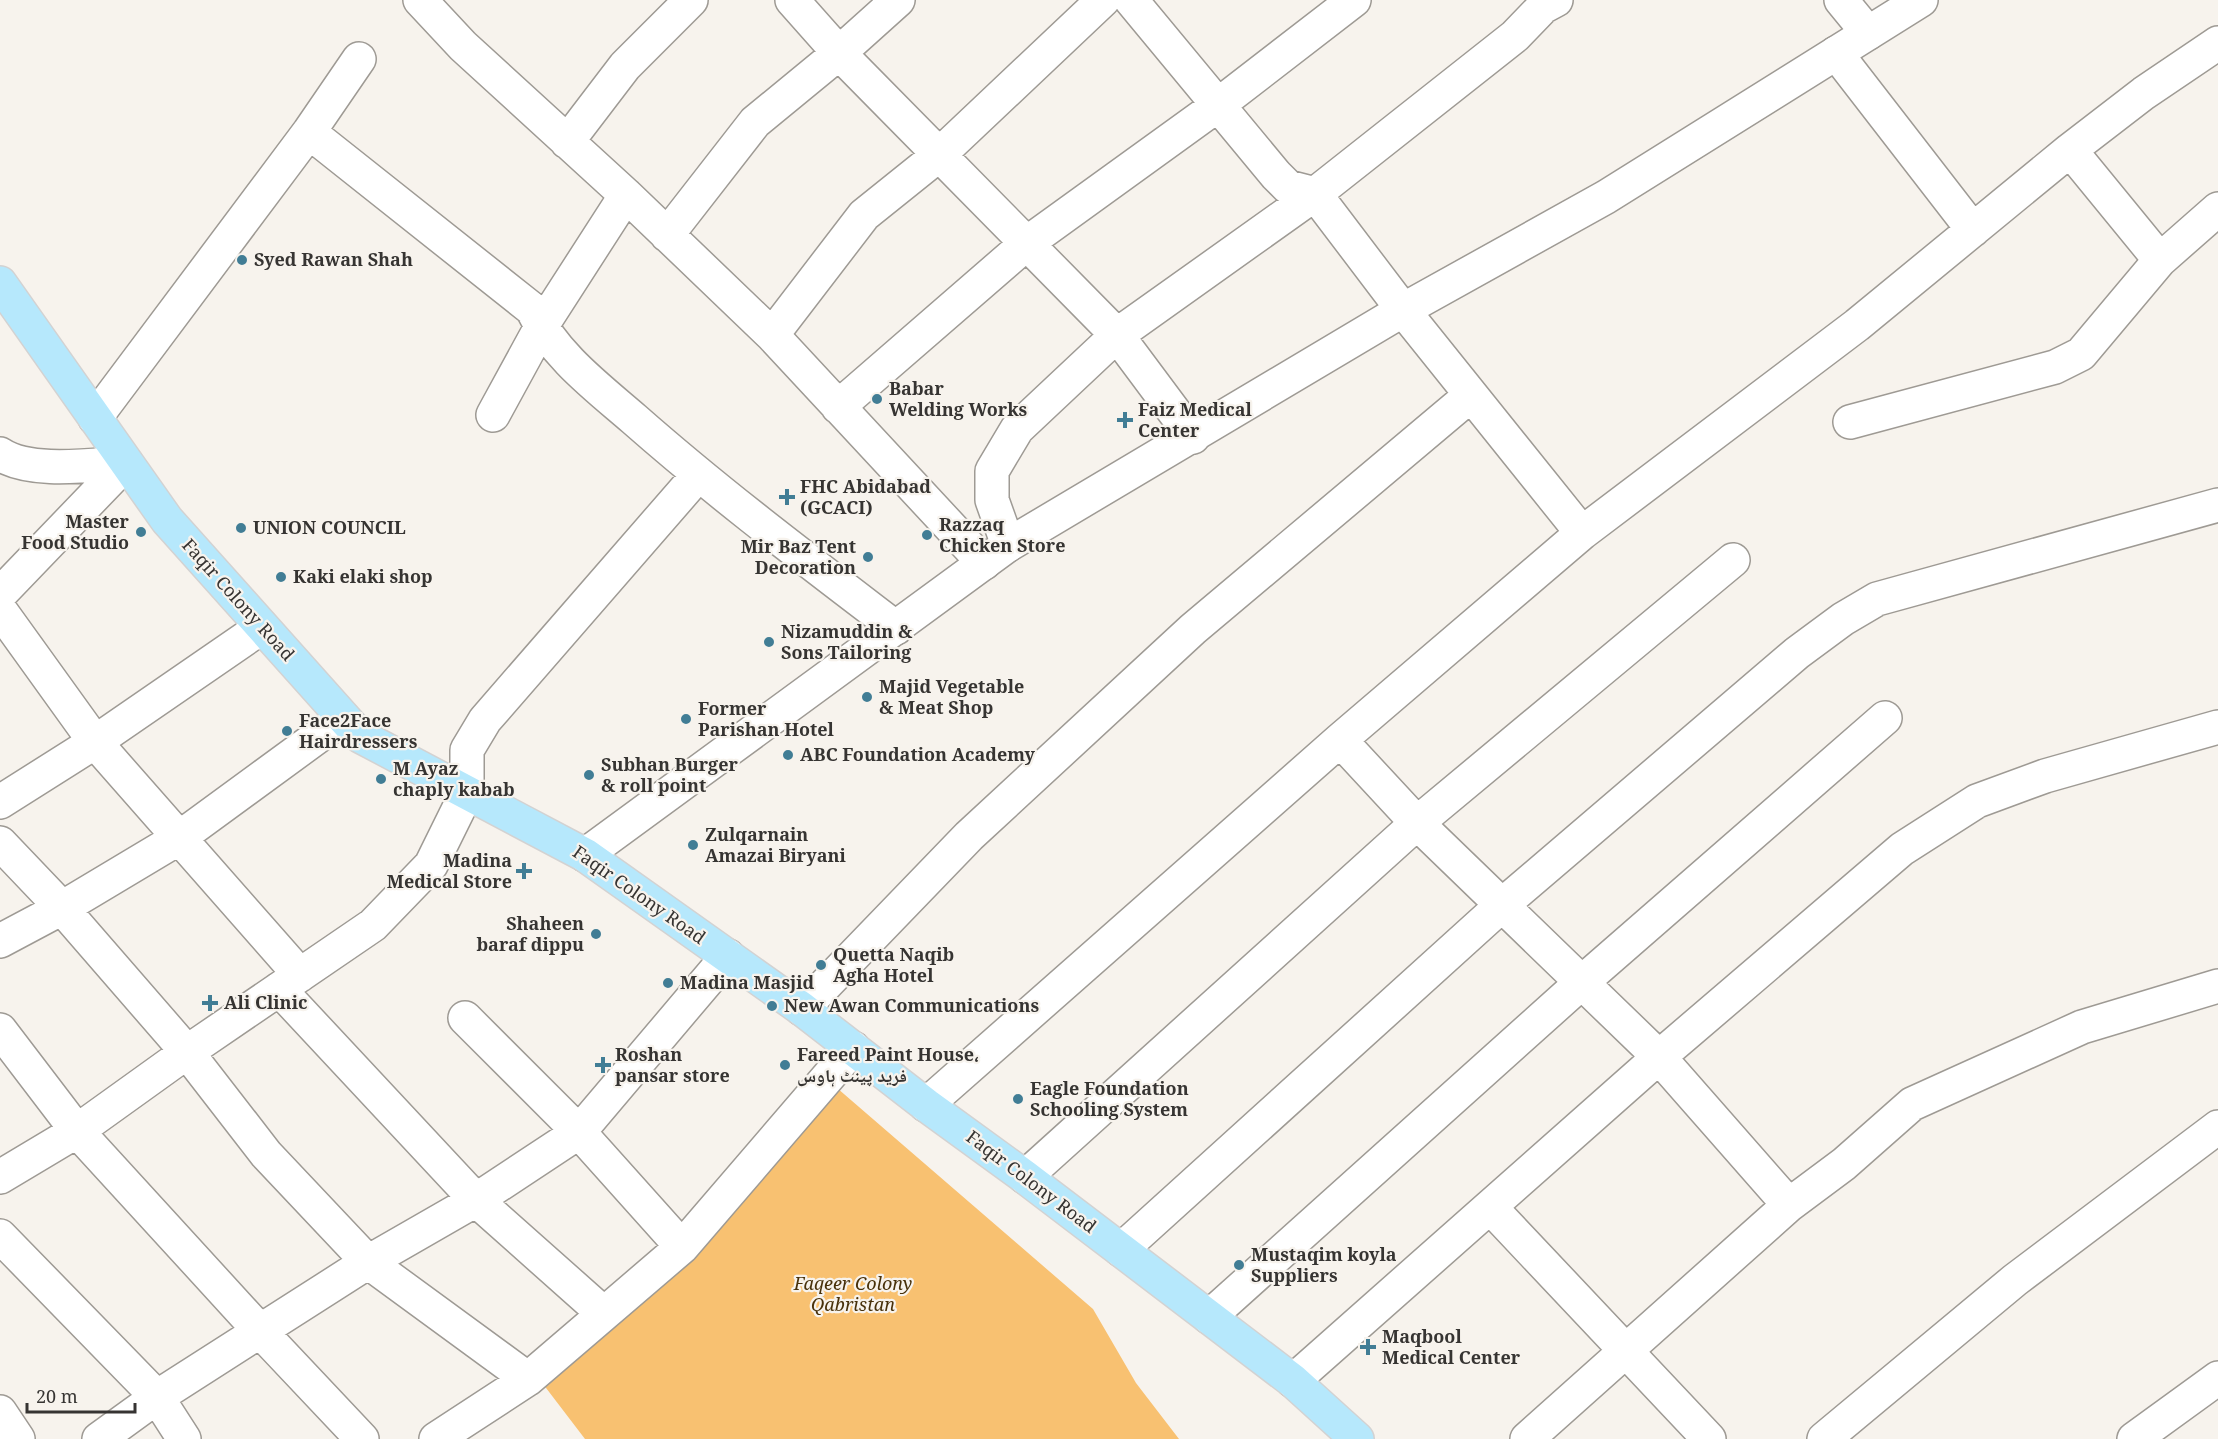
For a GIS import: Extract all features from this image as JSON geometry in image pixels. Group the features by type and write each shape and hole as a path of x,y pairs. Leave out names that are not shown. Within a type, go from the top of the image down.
{"main road":[{"name":"Faqir Colony Road","path":"0,283 167,520 360,736 585,855 802,1009 1025,1177 1293,1382 1357,1439"}],"street":[{"path":"420,0 463,46 626,195 772,335 838,407 996,554"},
{"path":"567,142 625,66 691,0"},
{"path":"792,0 840,53 1117,335 1193,437"},
{"path":"668,235 755,122 840,53 898,0"},
{"path":"772,335 864,215 939,154 1102,0"},
{"path":"1131,0 1276,175 1288,187 1314,194 1403,310 1582,533"},
{"path":"838,407 1027,243 1218,105 1354,0"},
{"path":"1841,0 1868,33"},
{"path":"585,855 996,554 1403,310 1606,197 1921,0"},
{"path":"996,554 992,471 1017,429 1117,335 1314,194 1515,36 1547,2"},
{"path":"927,1105 1340,740 1582,533 1857,325 2070,150 2144,93 2218,44"},
{"path":"1836,53 1973,230"},
{"path":"95,418 309,132 359,59"},
{"path":"309,132 532,309 541,327 578,370 698,475 896,628"},
{"path":"2070,150 2160,260"},
{"path":"493,415 541,327 626,195"},
{"path":"1850,422 2055,368 2081,354 2160,260 2218,209"},
{"path":"802,1009 969,836 1185,637 1471,395"},
{"path":"0,454 8,459 56,468 126,463"},
{"path":"0,594 126,463"},
{"path":"0,1177 77,1131 187,1052 373,925 431,865 467,792 467,750 485,720 698,475"},
{"path":"1121,1250 1501,906 1797,653 1843,619 1877,599 2218,506"},
{"path":"1025,1177 1417,823 1733,560"},
{"path":"0,610 95,742 179,838 289,982 476,1200 603,1313"},
{"path":"0,802 95,742 261,627"},
{"path":"0,941 62,908 179,838 343,718"},
{"path":"1209,1317 1581,983 1885,718"},
{"path":"1293,1382 1659,1058 1902,849 1977,801 2045,776 2218,727"},
{"path":"1340,740 1417,823 1659,1058 1789,1205"},
{"path":"0,843 62,908 187,1052 266,1154 368,1262 528,1379"},
{"path":"99,1439 157,1397 260,1331 368,1262 476,1200 579,1132 728,956"},
{"path":"1527,1439 1789,1205 1844,1164 1912,1104 2082,1027 2218,986"},
{"path":"465,1018 579,1132 681,1247"},
{"path":"0,1030 77,1131 362,1439"},
{"path":"436,1439 528,1379 681,1247 853,1048"},
{"path":"1824,1439 2015,1280 2218,1127"},
{"path":"1491,1208 1708,1439"},
{"path":"0,1236 157,1397 184,1439"},
{"path":"2133,1439 2218,1378"},
{"path":"0,1412 18,1439"}],"green space":[{"name":"Faqeer Colony Qabristan","path":"837,1088 1093,1309 1136,1383 1179,1439 585,1439 543,1384"}],"place":[{"name":"Syed Rawan Shah","path":"242,260"},
{"name":"Babar Welding Works","path":"877,399"},
{"name":"Faiz Medical Center","path":"1125,420"},
{"name":"FHC Abidabad (GCACI)","path":"787,497"},
{"name":"UNION COUNCIL","path":"241,528"},
{"name":"Master Food Studio","path":"141,532"},
{"name":"Razzaq Chicken Store","path":"927,535"},
{"name":"Mir Baz Tent Decoration","path":"868,557"},
{"name":"Kaki elaki shop","path":"281,577"},
{"name":"Nizamuddin & Sons Tailoring","path":"769,642"},
{"name":"Majid Vegetable & Meat Shop","path":"867,697"},
{"name":"Former Parishan Hotel","path":"686,719"},
{"name":"Face2Face Hairdressers","path":"287,731"},
{"name":"ABC Foundation Academy","path":"788,755"},
{"name":"Subhan Burger & roll point","path":"589,775"},
{"name":"M Ayaz chaply kabab","path":"381,779"},
{"name":"Zulqarnain Amazai Biryani","path":"693,845"},
{"name":"Madina Medical Store","path":"524,871"},
{"name":"Shaheen baraf dippu","path":"596,934"},
{"name":"Quetta Naqib Agha Hotel","path":"821,965"},
{"name":"Madina Masjid","path":"668,983"},
{"name":"Ali Clinic","path":"210,1003"},
{"name":"New Awan Communications","path":"772,1006"},
{"name":"Roshan pansar store","path":"603,1065"},
{"name":"Fareed Paint House، فرید پینٹ ہاوس","path":"785,1065"},
{"name":"Eagle Foundation Schooling System","path":"1018,1099"},
{"name":"Mustaqim koyla Suppliers","path":"1239,1265"},
{"name":"Maqbool Medical Center","path":"1368,1347"}]}
